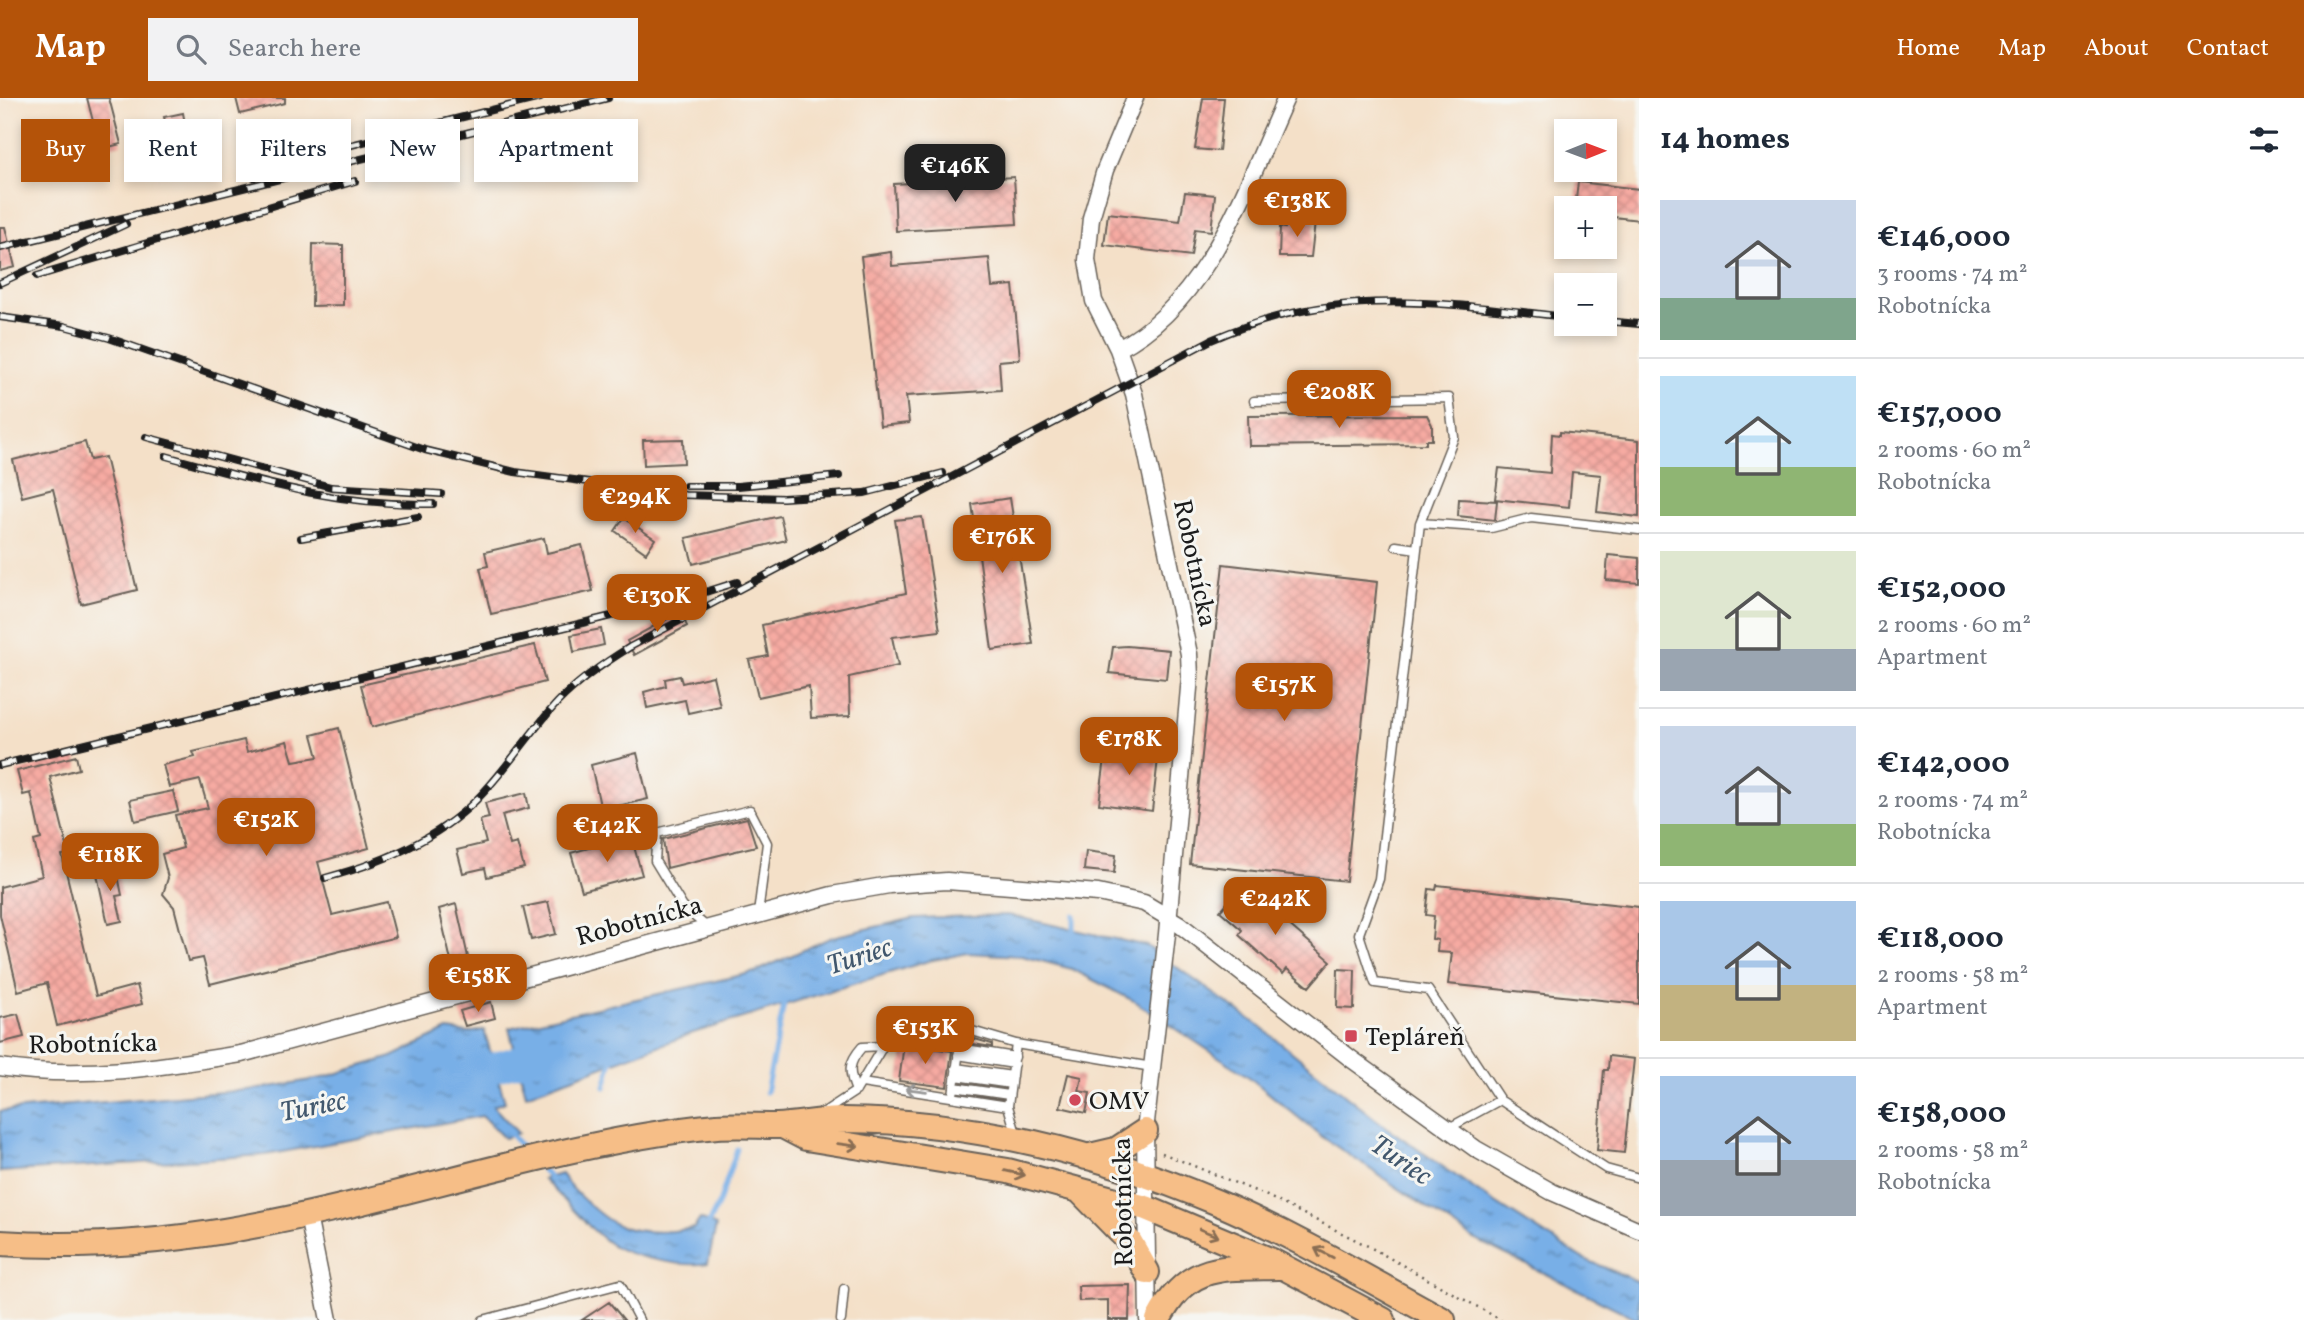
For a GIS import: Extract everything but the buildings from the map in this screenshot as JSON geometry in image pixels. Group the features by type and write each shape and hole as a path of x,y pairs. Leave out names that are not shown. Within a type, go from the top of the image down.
{"main road":[{"path":"795,1123 806,1138 952,1160 1077,1188 1146,1208 1229,1241 1383,1320"},
{"path":"0,1243 79,1247 150,1243 225,1233 308,1216 522,1161 677,1131 795,1123 935,1125 1018,1139 1086,1157 1145,1177 1262,1222 1337,1260 1443,1320"},
{"path":"1086,1157 1116,1150 1145,1130"},
{"path":"1077,1188 1130,1242 1147,1272"},
{"path":"1158,1320 1175,1291 1188,1279 1205,1271 1218,1268 1282,1267"}],"street":[{"name":"Robotnícka","path":"1135,98 1105,170 1091,218 1087,260 1094,301 1118,349 1135,394 1189,654 1190,677 1167,934 1145,1130 1148,1320"},
{"path":"1118,349 1141,336 1201,275 1286,98"},
{"name":"Robotnícka","path":"0,1067 46,1072 99,1072 154,1068 242,1054 758,914 879,887 947,881 1098,893 1144,903 1168,917"},
{"path":"1168,917 1447,1129 1521,1176 1639,1230"},
{"path":"308,1216 329,1320"}],"lane":[{"path":"1254,401 1449,398 1454,437 1420,523 1379,879 1359,934 1376,983 1428,990 1500,1100 1606,1169 1639,1178"},
{"path":"1420,523 1491,528 1531,518 1639,530"},
{"path":"1396,546 1417,549"},
{"path":"707,928 683,906 655,861 657,833 750,810 767,843 758,914"},
{"path":"954,1091 962,1028"},
{"path":"795,1123 859,1086 883,1046 893,1037 962,1028 1016,1044 1152,1067"},
{"path":"1016,1044 1007,1106 1018,1139"},
{"path":"859,1086 848,1071 852,1059 862,1047 883,1046"},
{"path":"959,1051 1014,1060"},
{"path":"956,1072 1011,1080"},
{"path":"859,1086 1009,1095"},
{"path":"954,1091 1007,1106"},
{"path":"1447,1129 1500,1100"},
{"path":"482,1320 620,1284 639,1320"},
{"path":"841,1320 844,1289"}],"path":[{"path":"1162,1153 1275,1200 1368,1246 1501,1320"}],"water":[{"path":"1008,915 1147,946 1262,1028 1379,1122 1486,1197 1582,1258 1639,1282 1639,1320 1472,1238 1321,1136 1249,1077 1134,1001 1072,969 1022,956 968,953 928,961 693,1033 526,1095 509,1028 755,972 832,937 914,918"},
{"path":"448,1030 468,1033 484,1030 505,1102 493,1106 518,1133 504,1138 482,1116 265,1155 0,1172 0,1111 259,1089 322,1078 392,1057"},
{"path":"561,1174 589,1205 623,1227 677,1231 694,1228 700,1219 716,1226 708,1263 686,1264 657,1260 629,1253 609,1243 543,1179"}],"waterway":[{"path":"1074,915 1074,936"},
{"path":"766,1092 785,999"},
{"name":"Turiec","path":"456,1077 557,1051"},
{"path":"605,1087 612,1060"},
{"path":"507,1130 528,1154"},
{"path":"707,1226 719,1203 737,1149"},
{"path":"537,1164 552,1180"}],"railway":[{"path":"351,145 540,98"},
{"path":"0,248 608,98"},
{"path":"37,276 355,181"},
{"path":"0,283 126,224"},
{"path":"325,878 368,865 410,847 449,823 483,793 566,694 592,672 630,647 1211,340 1300,311 1386,302 1429,303 1554,316"},
{"path":"0,317 64,326 109,338 425,450 515,472 685,495 783,498 865,493 943,473"},
{"path":"1617,322 1639,324"},
{"path":"146,437 331,487 441,494"},
{"path":"166,456 265,483 330,496 398,504 433,504"},
{"path":"686,486 738,486 839,476"},
{"path":"301,538 418,517"},
{"path":"0,765 693,596 737,582"}],"place":[{"name":"Tepláreň","path":"1351,1036"},
{"name":"OMV","path":"1075,1100"}]}
